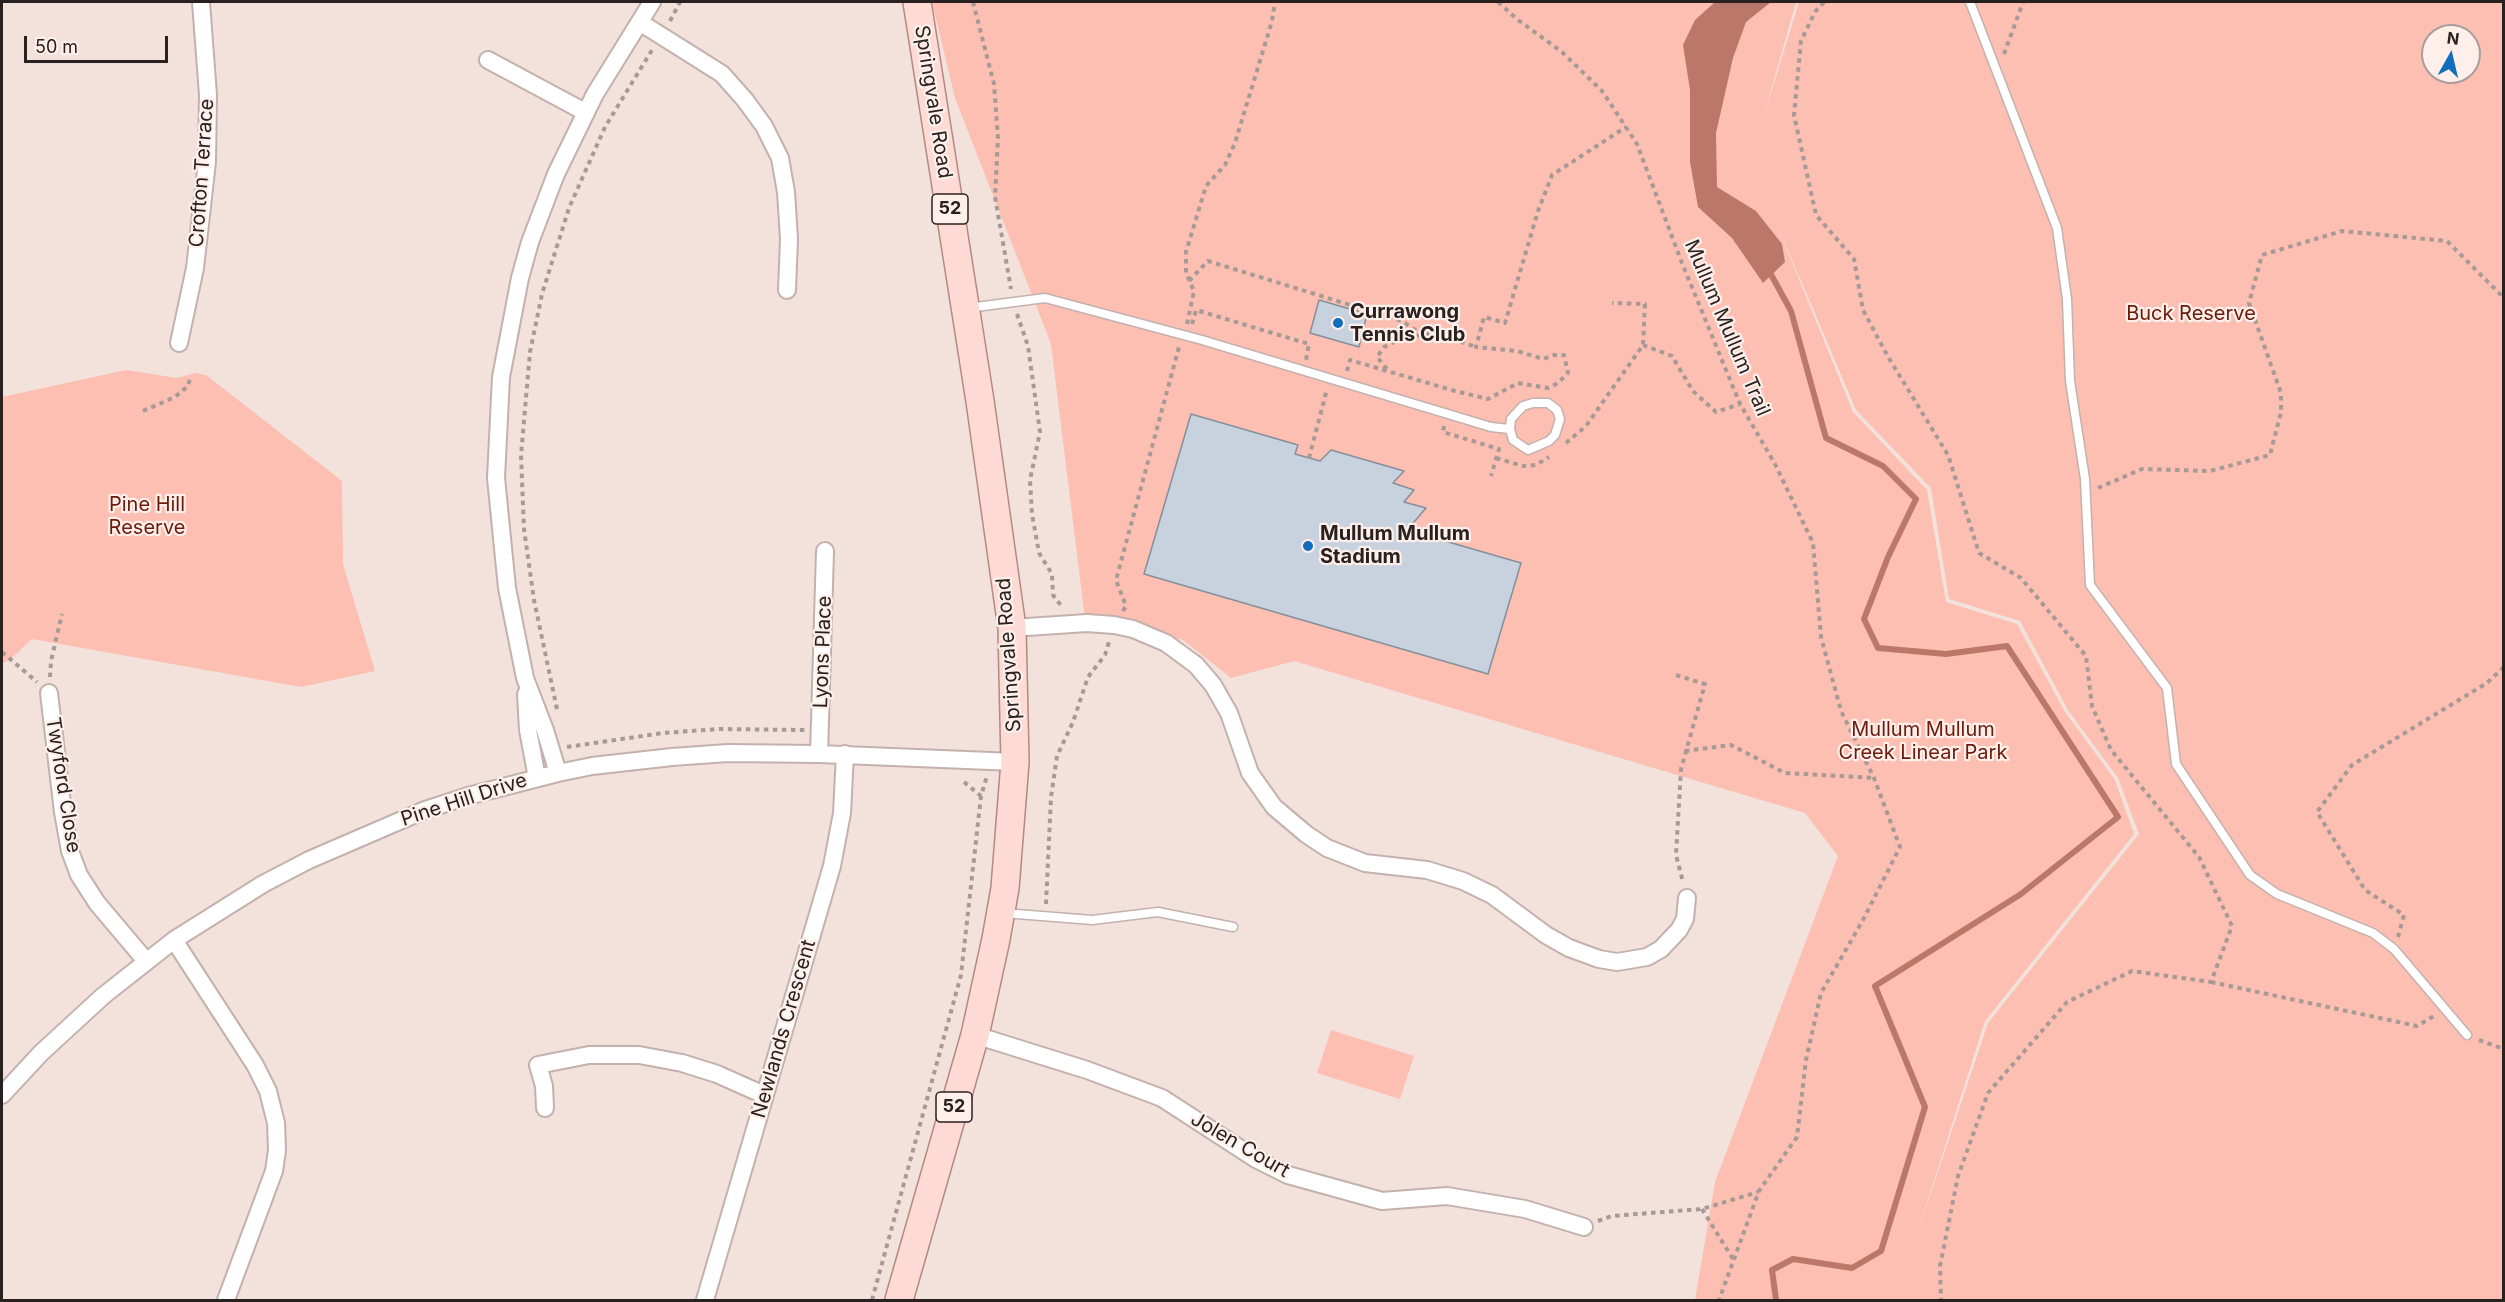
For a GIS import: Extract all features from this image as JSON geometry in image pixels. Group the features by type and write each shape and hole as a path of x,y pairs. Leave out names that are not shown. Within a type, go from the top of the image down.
{"main road":[{"name":"Springvale Road","path":"899,1300 975,1035 1001,912 1004,761 1012,628 917,2"}],"street":[{"name":"Crofton Terrace","path":"179,342 195,267 207,162 208,95 201,2"},
{"path":"537,778 528,730 525,678 511,613 501,537 496,478 500,387 512,315 530,242 556,174 585,112 652,2"},
{"path":"641,23 722,74 764,126 780,158 786,192 789,239 787,290"},
{"path":"488,60 585,112"},
{"name":"Lyons Place","path":"819,754 825,551"},
{"path":"1012,628 1087,623 1114,625 1133,629 1166,643 1196,664 1223,700 1250,773 1274,807 1291,822 1327,848 1365,863 1427,870 1463,881 1492,896 1546,935 1569,948 1599,959 1617,962 1647,957 1670,941 1685,919 1688,898"},
{"path":"525,678 545,730 558,773"},
{"name":"Twyford Close","path":"49,693 63,812 76,867 97,903 146,961"},
{"name":"Pine Hill Drive","path":"2,1095 63,1032 174,940 263,884 340,845 425,810 537,778 592,766 728,753 845,754 1004,761"},
{"name":"Newlands Crescent","path":"705,1300 832,866 842,813 845,754"},
{"path":"174,940 255,1065 268,1091 276,1123 277,1150 274,1171 226,1300"},
{"name":"Jolen Court","path":"975,1035 1088,1070 1162,1098 1256,1159 1288,1175 1382,1202 1447,1196 1525,1209 1584,1227"},
{"path":"545,1108 544,1086 538,1065 589,1055 639,1055 682,1063 717,1074 764,1095"}],"lane":[{"path":"1970,2 2057,228 2067,299 2070,381 2085,479 2091,585 2167,688 2176,764 2250,875 2277,894 2373,933 2394,949 2467,1035"},
{"path":"965,309 1045,298 1331,374 1491,427 1510,429"},
{"path":"1533,403 1548,404 1557,411 1560,419 1555,435 1549,441 1528,450 1513,440 1510,429 1511,419 1523,406 1533,403"},
{"path":"1001,912 1092,920 1158,912 1233,927"}],"path":[{"path":"559,715 534,600 524,529 521,455 530,352 544,285 569,208 605,127 681,2"},
{"path":"973,2 994,84 998,138 995,196 1014,302 1028,346 1040,432 1030,480 1032,514 1039,553 1052,574 1053,595 1064,610"},
{"path":"1186,325 1194,296 1185,257 1209,181 1230,157 1235,143 1272,21 1275,2"},
{"name":"Mullum Mullum Trail","path":"1498,2 1518,20 1562,52 1602,91 1637,144 1682,263 1740,404 1775,464 1813,543 1824,647 1841,711 1874,778 1900,847 1863,920 1821,993 1806,1060 1797,1137 1759,1191 1719,1300"},
{"path":"1824,2 1815,12 1801,41 1794,115 1816,215 1854,260 1863,310 1887,356 1948,455 1979,553 2021,578 2086,656 2092,706 2111,750 2199,856 2232,926 2211,982"},
{"path":"1997,74 2023,2"},
{"path":"1476,347 1484,317 1505,323 1538,211 1552,175 1626,127"},
{"path":"2084,488 2098,488 2142,469 2210,471 2270,455 2281,412 2281,393 2248,303 2262,255 2342,231 2447,241 2504,298"},
{"path":"1189,281 1208,261 1402,321 1423,335"},
{"path":"1561,448 1586,426 1643,345 1645,304 1612,303"},
{"path":"1045,916 1051,797 1057,756 1073,722 1088,677 1105,655 1114,625 1126,606 1116,580 1179,347 1164,343 1171,320 1192,327 1196,310 1309,344 1305,363 1331,374 1346,375 1350,360 1455,391 1488,399 1518,383 1548,388 1558,383 1568,373 1564,355 1554,355 1543,359 1517,351 1476,347 1435,333 1402,338 1384,347 1377,357 1388,371"},
{"path":"1643,345 1672,356 1693,391 1716,412 1740,404"},
{"path":"1309,458 1331,374"},
{"path":"143,411 175,397 188,386 190,378"},
{"path":"1496,458 1523,466 1536,465 1553,455"},
{"path":"49,693 51,662 62,614"},
{"path":"2,652 49,693"},
{"path":"2394,949 2404,915 2365,890 2317,812 2352,765 2487,683 2504,667"},
{"path":"1676,675 1705,684 1681,769 1676,855 1688,898"},
{"path":"564,736 566,747 663,733 719,729 820,730"},
{"path":"1685,751 1731,745 1785,773 1874,778"},
{"path":"872,1300 961,975 981,796 1004,761"},
{"path":"964,782 981,796"},
{"path":"1941,1300 1940,1266 1958,1176 1988,1093 2067,1002 2132,970 2211,982 2417,1026 2444,1010"},
{"path":"2467,1035 2504,1049"},
{"path":"1584,1227 1612,1216 1702,1209 1759,1191"},
{"path":"1702,1209 1733,1260"}],"green space":[{"path":"932,2 1796,2 1762,122 1799,2 2503,2 2503,1300 1695,1300 1715,1182 1838,856 1805,813 1294,661 1231,678 1183,640 1085,619 1051,344 955,98","holes":["1773,215 1856,410 1931,488 1949,599 2020,621 2068,710 2118,778 2139,834 1988,1023 1916,1237 1985,1021 2134,834 2115,780 2065,712 2017,624 1946,602 1927,490 1853,412"]},
{"name":"Pine Hill Reserve","path":"126,370 177,378 195,373 206,375 342,481 343,564 375,671 301,687 32,639 2,664 2,397"},
{"path":"1331,1030 1414,1056 1400,1099 1317,1073"}],"shaded area":[{"path":"1715,2 1771,2 1746,22 1733,58 1716,133 1717,187 1756,211 1782,244 1785,262 1763,283 1732,238 1698,207 1690,162 1690,90 1683,45 1695,20"}],"building":[{"name":"Currawong Tennis Club","path":"1319,300 1367,314 1359,347 1310,333"},
{"name":"Mullum Mullum Stadium","path":"1191,414 1298,445 1295,454 1320,461 1331,450 1404,471 1393,483 1414,490 1404,502 1426,508 1407,530 1521,563 1488,674 1144,574"}],"waterway":[{"path":"1768,269 1791,311 1826,438 1883,466 1916,499 1888,557 1864,619 1878,648 1946,654 2007,646 2118,817 2021,894 1875,986 1925,1107 1881,1251 1852,1268 1793,1259 1772,1270 1776,1300"}],"place":[{"name":"Currawong Tennis Club","path":"1338,323"},
{"name":"Mullum Mullum Stadium","path":"1308,546"}],"park label":[{"name":"Buck Reserve","path":"2191,314"},
{"name":"Mullum Mullum Creek Linear Park","path":"1923,742"}]}
